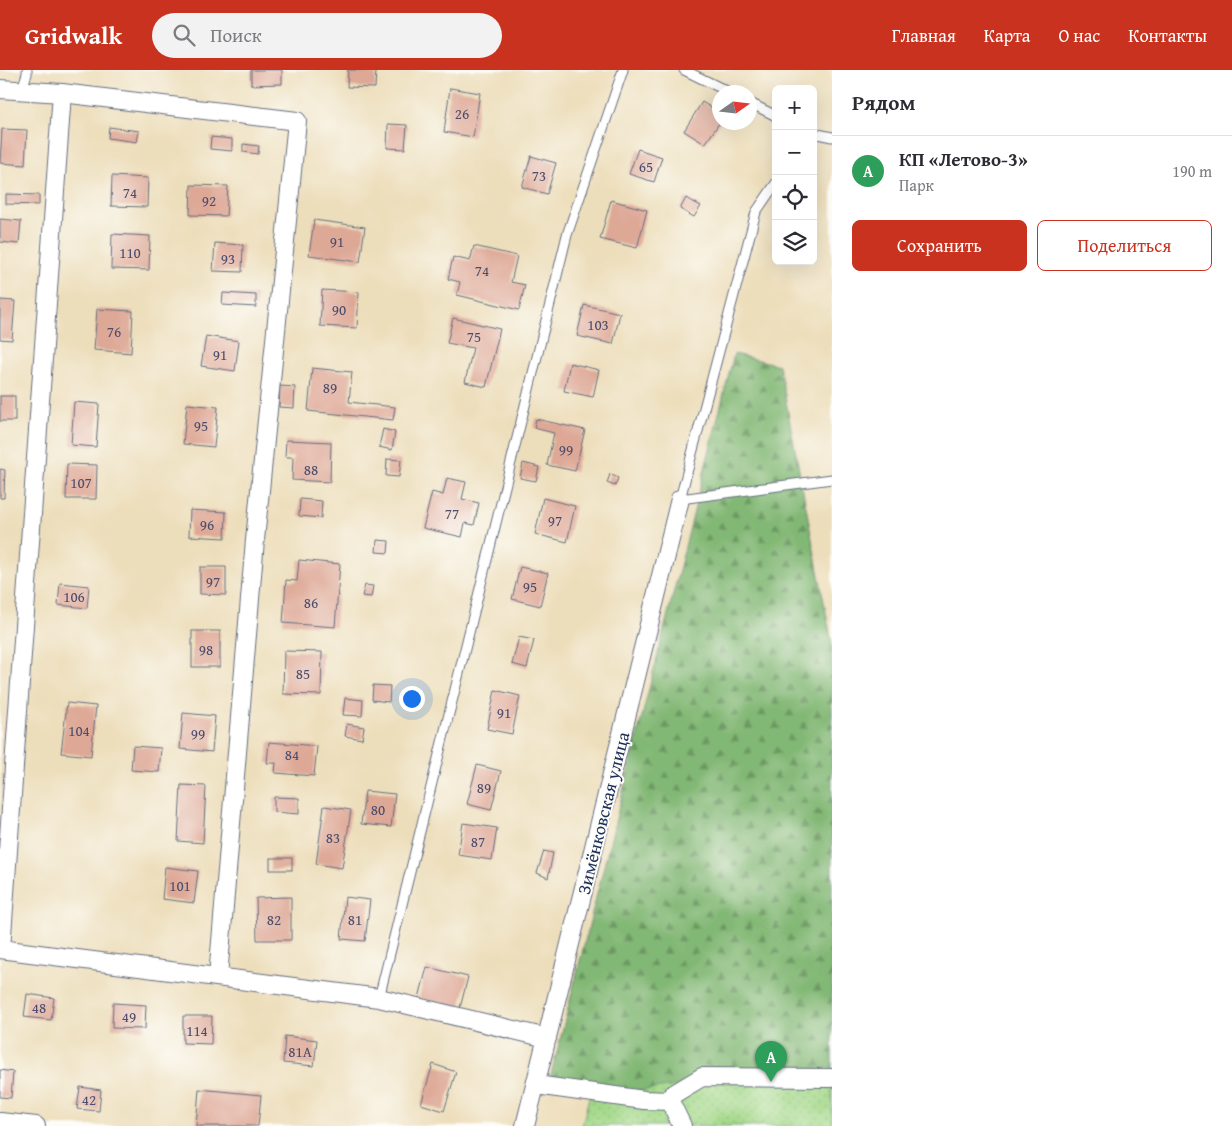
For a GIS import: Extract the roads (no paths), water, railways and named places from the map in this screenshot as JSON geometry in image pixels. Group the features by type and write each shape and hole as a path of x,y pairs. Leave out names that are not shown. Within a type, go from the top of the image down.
{"street":[{"path":"0,89 62,93 298,121 255,540 218,977"},
{"path":"62,93 1,949 379,998 547,1038"},
{"name":"Зимёнковская улица","path":"525,1126 680,499"},
{"path":"682,1126 670,1101 672,1095 702,1077 832,1078"},
{"path":"536,1085 644,1100 670,1101"},
{"path":"0,1122 36,1126"}],"lane":[{"path":"21,90 28,74 27,70"},
{"path":"379,998 567,235 623,70"},
{"path":"684,70 715,85"},
{"path":"757,106 772,114"},
{"path":"817,134 832,137"},
{"path":"772,189 756,212 680,499 832,479"}],"place":[{"name":"КП «Летово-3»","path":"771,1082"}]}
